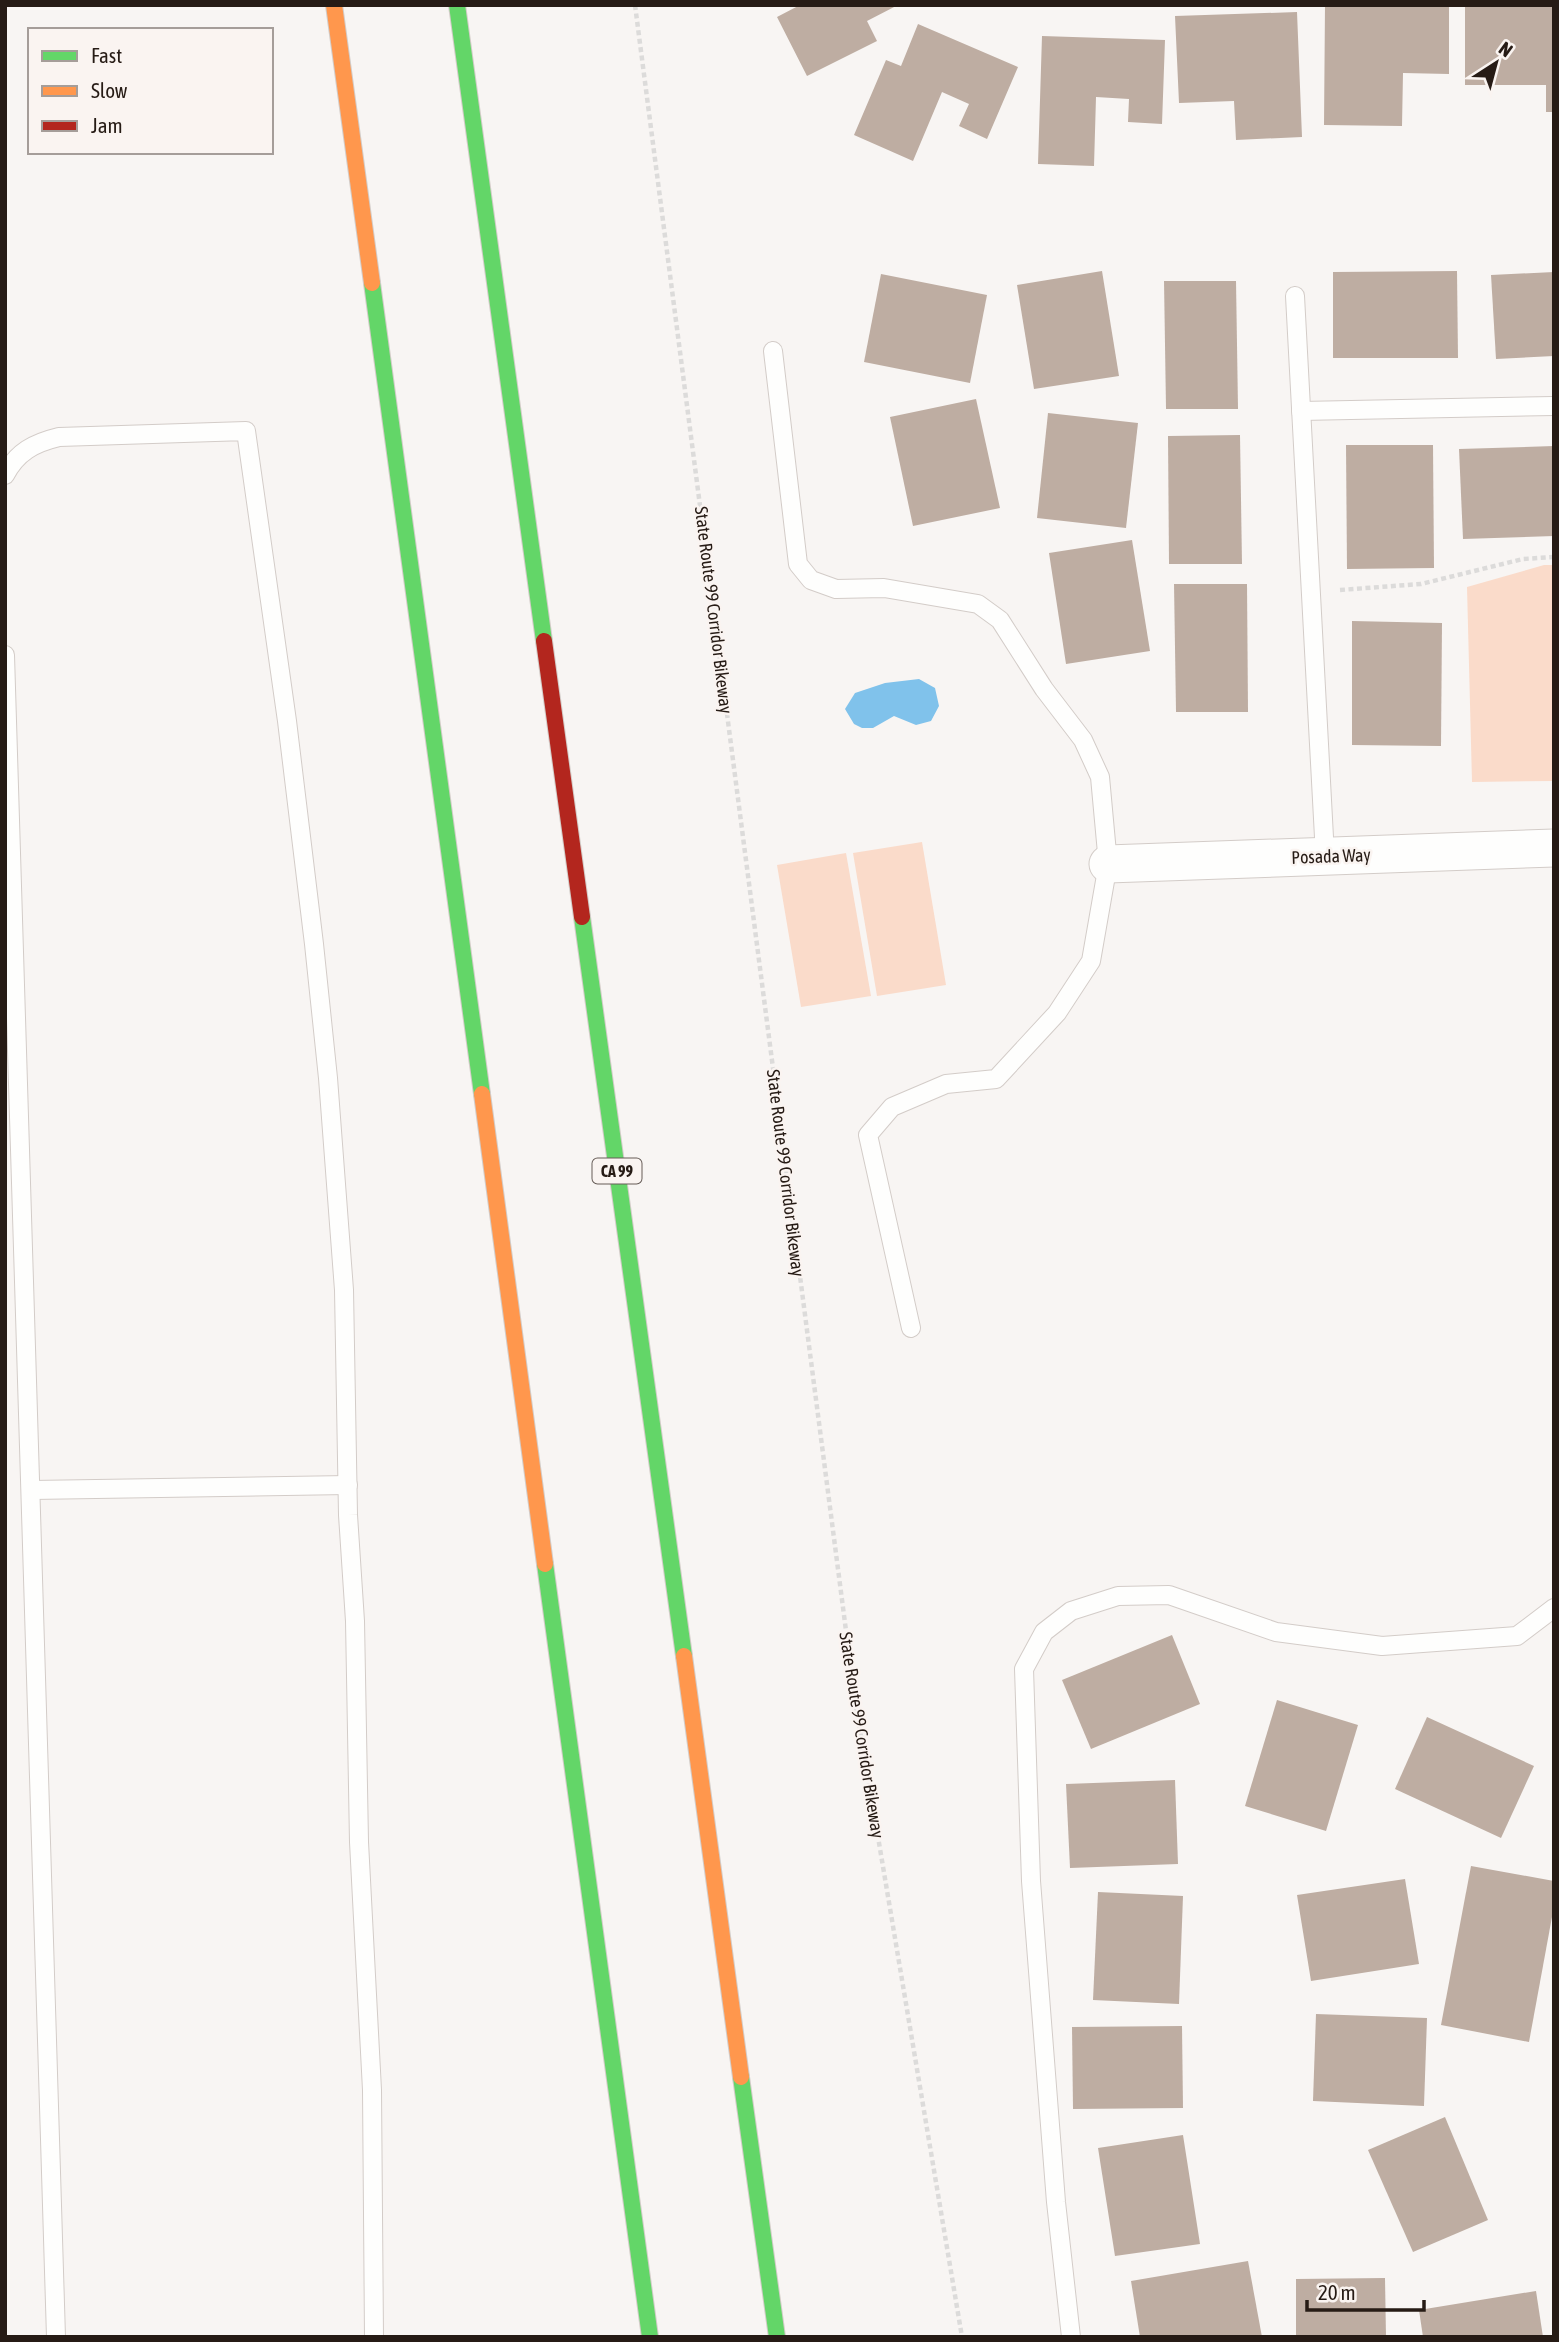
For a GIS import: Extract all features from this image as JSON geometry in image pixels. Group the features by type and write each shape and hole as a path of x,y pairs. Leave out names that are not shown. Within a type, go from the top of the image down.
{"highway":[{"path":"334,5 650,2337"},
{"name":"CA 99","path":"457,5 777,2337"}],"street":[{"name":"Posada Way","path":"1108,864 1554,848"}],"lane":[{"path":"1295,296 1325,856"},
{"path":"773,351 798,564 811,580 836,589 884,588 978,604 1000,620 1044,689 1083,740 1100,777 1108,864 1091,961 1056,1013 996,1079 946,1084 892,1107 868,1135 911,1328"},
{"path":"1301,411 1554,406"},
{"path":"5,475 11,463 24,450 41,441 59,437 246,431 287,721 314,944 328,1078 344,1290 359,1842 372,2090 374,2337"},
{"path":"5,655 57,2337"},
{"path":"32,1490 348,1485"},
{"path":"1071,2337 1056,2202 1030,1867 1024,1670 1044,1632 1071,1611 1118,1596 1169,1595 1276,1632 1382,1646 1517,1636 1554,1608"}],"path":[{"name":"State Route 99 Corridor Bikeway","path":"635,5 855,1700 962,2337"},
{"path":"1311,593 1421,584 1523,559 1554,557"}],"shaded area":[{"path":"1544,565 1554,565 1554,781 1472,782 1467,587"},
{"path":"922,842 946,985 877,996 853,853"},
{"path":"846,853 871,996 801,1007 777,865"}],"water":[{"path":"919,679 935,688 939,706 931,721 916,725 894,716 873,728 862,728 854,724 845,709 855,693 885,683"}],"building":[{"path":"800,5 898,5 867,21 877,41 807,76 777,17"},
{"path":"1325,5 1449,5 1449,74 1403,73 1402,126 1324,125"},
{"path":"1465,5 1554,5 1554,112 1546,112 1546,85 1465,85"},
{"path":"1297,12 1302,137 1236,140 1234,101 1179,103 1175,16"},
{"path":"918,24 1018,67 987,139 959,126 969,104 942,92 913,161 854,135 886,60 901,66"},
{"path":"1042,36 1165,40 1162,124 1128,122 1129,99 1096,97 1094,166 1038,164"},
{"path":"1102,271 1119,376 1034,389 1017,285"},
{"path":"1457,271 1458,358 1333,358 1333,272"},
{"path":"1554,272 1554,356 1496,359 1491,275"},
{"path":"881,274 987,295 970,383 864,362"},
{"path":"1164,281 1236,281 1238,409 1166,409"},
{"path":"976,399 1000,508 913,526 890,417"},
{"path":"1048,413 1138,423 1126,528 1037,518"},
{"path":"1240,435 1242,564 1169,564 1168,436"},
{"path":"1346,445 1433,445 1434,568 1347,569"},
{"path":"1554,446 1554,536 1463,539 1459,449"},
{"path":"1132,540 1150,651 1066,664 1049,553"},
{"path":"1174,584 1247,584 1248,712 1176,712"},
{"path":"1352,621 1442,623 1441,746 1352,745"},
{"path":"1172,1635 1200,1704 1091,1749 1062,1680"},
{"path":"1277,1700 1358,1725 1326,1831 1245,1806"},
{"path":"1427,1717 1534,1766 1501,1838 1395,1789"},
{"path":"1175,1780 1178,1864 1070,1868 1066,1784"},
{"path":"1471,1866 1554,1881 1554,1906 1529,2042 1441,2025"},
{"path":"1405,1879 1419,1964 1311,1981 1297,1895"},
{"path":"1098,1892 1183,1896 1179,2004 1093,2000"},
{"path":"1316,2014 1427,2018 1424,2106 1313,2101"},
{"path":"1182,2026 1183,2108 1073,2109 1072,2027"},
{"path":"1445,2117 1488,2220 1413,2252 1368,2150"},
{"path":"1183,2135 1200,2244 1115,2256 1098,2148"},
{"path":"1248,2261 1262,2337 1140,2337 1131,2281"},
{"path":"1385,2278 1386,2337 1296,2337 1296,2279"},
{"path":"1536,2291 1543,2337 1423,2337 1419,2310"}],"traffic: fast":[{"path":"457,5 544,641"},
{"path":"372,283 482,1094"},
{"path":"582,917 684,1656"},
{"path":"545,1564 650,2337"},
{"path":"741,2077 777,2337"}],"traffic: slow":[{"path":"334,5 372,283"},
{"path":"482,1094 545,1564"},
{"path":"684,1656 741,2077"}],"traffic: jam":[{"path":"544,641 582,917"}]}
